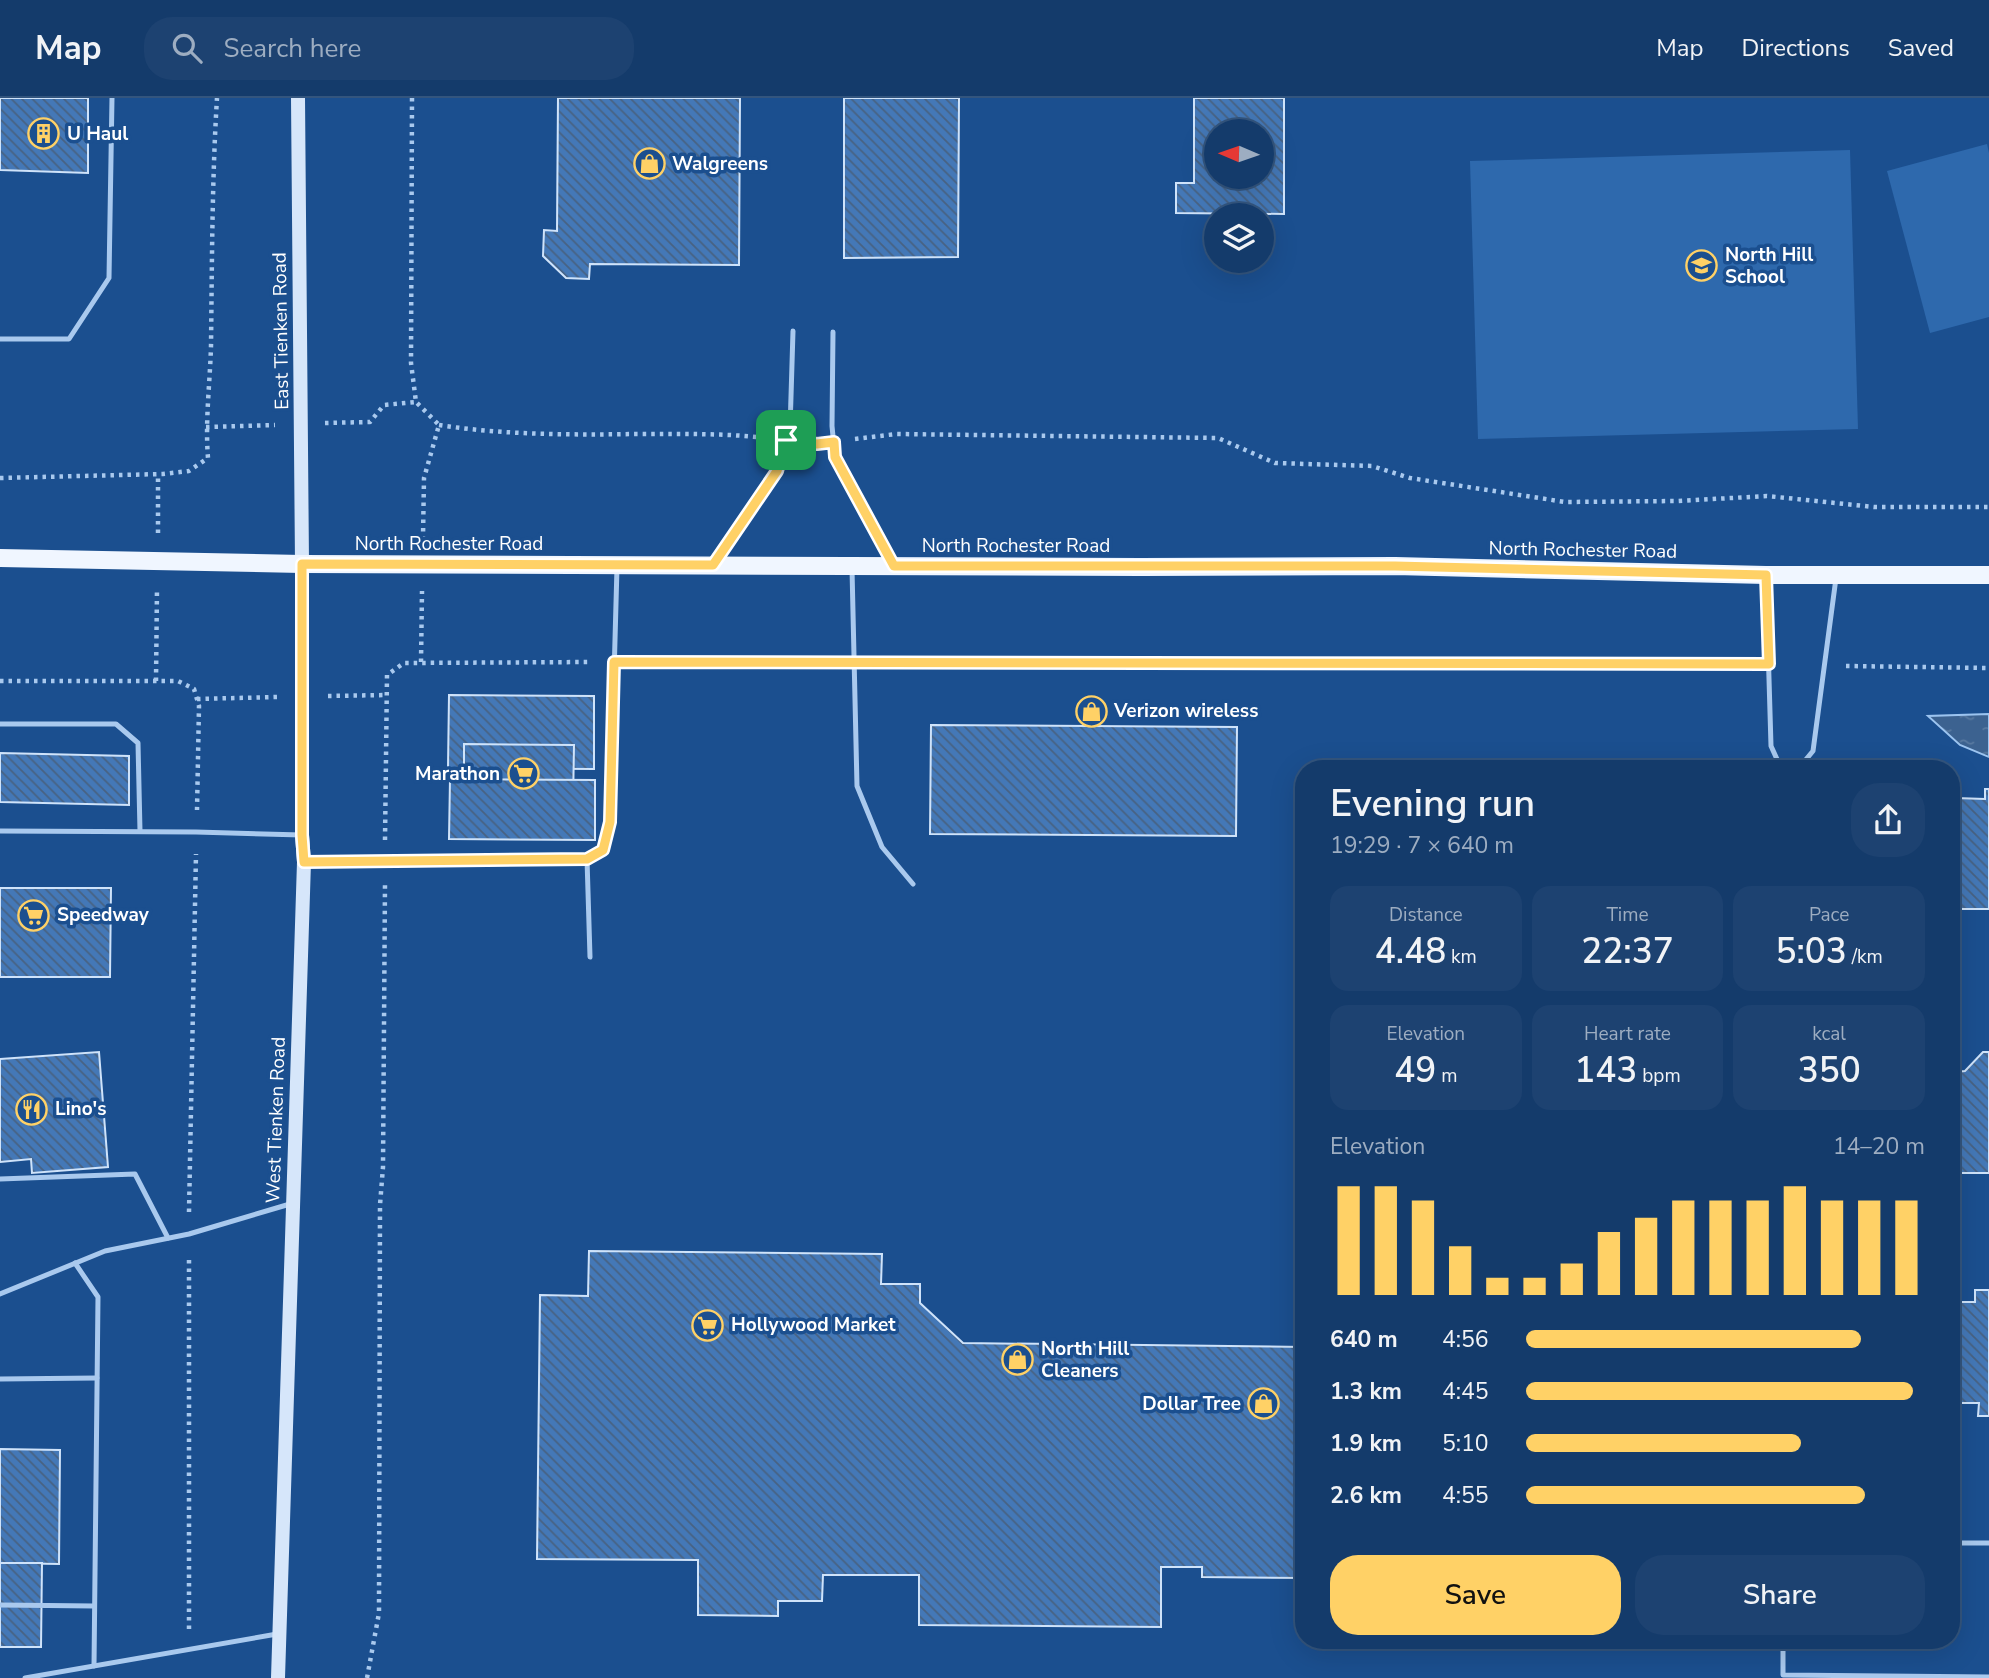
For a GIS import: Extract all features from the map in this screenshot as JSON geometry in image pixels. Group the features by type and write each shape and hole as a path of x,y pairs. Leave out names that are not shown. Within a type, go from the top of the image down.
{"main road":[{"name":"East Tienken Road","path":"298,98 302,564"},
{"name":"North Rochester Road","path":"0,558 302,564 1395,566 1766,575 1989,575"},
{"name":"West Tienken Road","path":"278,1678 289,1410 304,862 302,564"}],"lane":[{"path":"0,339 69,339 109,278 112,98"},
{"path":"713,565 777,471 790,429 793,331"},
{"path":"833,332 832,426 835,457 894,566"},
{"path":"304,862 587,859 603,850 610,822 617,565"},
{"path":"852,566 857,786 882,847 913,884"},
{"path":"1806,760 1813,751 1837,574"},
{"path":"1766,575 1771,746 1777,760"},
{"path":"0,724 116,724 138,743 140,831"},
{"path":"0,831 302,835"},
{"path":"587,859 590,957"},
{"path":"0,1179 135,1174 168,1238"},
{"path":"0,1294 105,1251 189,1234 293,1203"},
{"path":"75,1263 97,1297 94,1666"},
{"path":"0,1379 97,1378"},
{"path":"1960,1544 1989,1543"},
{"path":"0,1605 94,1606"},
{"path":"25,1678 280,1633"},
{"path":"1783,1649 1783,1675 1989,1677"}],"path":[{"path":"0,478 163,474 189,471 208,458 205,427 210,381 217,98"},
{"path":"412,98 411,363 416,402 439,425 475,430 577,435 733,434 786,440"},
{"path":"424,478 439,425"},
{"path":"834,442 896,434 1217,438 1275,463 1372,466 1410,478 1565,502 1678,501 1767,496 1874,507 1989,508"},
{"path":"367,1678 379,1613 380,1218 383,1167 387,675 404,663 1769,664"},
{"path":"1825,665 1989,668"},
{"path":"0,681 178,681 194,689 199,706 189,1234 189,1649"}],"shaded area":[{"path":"1987,144 1989,317 1930,333 1887,171"},
{"path":"1850,150 1858,429 1478,439 1470,161"}],"water":[{"path":"1989,714 1989,757 1960,745 1928,716"}],"building":[{"name":"U Haul","path":"0,98 88,98 88,173 0,170"},
{"name":"Walgreens","path":"558,98 740,98 739,265 590,264 589,279 566,278 543,256 544,230 557,231"},
{"path":"844,98 959,98 958,257 844,258"},
{"path":"1194,98 1284,98 1284,214 1274,214 1274,203 1204,203 1204,213 1176,213 1176,183 1194,183"},
{"path":"449,695 594,696 594,769 448,768"},
{"path":"931,725 1237,727 1236,836 930,834"},
{"path":"464,744 574,745 573,805 464,804"},
{"path":"0,753 129,756 129,805 0,802"},
{"path":"450,779 595,780 595,840 449,839"},
{"path":"1985,789 1989,789 1989,909 1960,909 1960,798 1985,799"},
{"path":"0,888 111,888 110,977 0,977"},
{"path":"99,1052 108,1167 32,1173 31,1159 0,1162 0,1059"},
{"path":"1983,1052 1989,1052 1989,1173 1960,1173 1960,1072 1965,1071"},
{"path":"589,1251 882,1254 881,1284 920,1284 920,1303 963,1343 1295,1347 1295,1578 1202,1577 1202,1567 1161,1567 1161,1627 919,1625 919,1575 823,1575 822,1601 778,1601 778,1616 698,1615 698,1560 537,1559 540,1295 588,1296"},
{"path":"1975,1290 1989,1290 1989,1416 1978,1416 1979,1403 1960,1403 1960,1302 1975,1302"},
{"path":"0,1449 60,1450 59,1564 0,1563"},
{"path":"0,1563 42,1563 41,1647 0,1647"}],"place":[{"name":"U Haul","path":"44,134"},
{"name":"Walgreens","path":"649,164"},
{"name":"North Hill School","path":"1702,266"},
{"name":"Verizon wireless","path":"1091,711"},
{"name":"Marathon","path":"523,774"},
{"name":"Speedway","path":"34,915"},
{"name":"Lino's","path":"32,1109"},
{"name":"Hollywood Market","path":"708,1325"},
{"name":"North Hill Cleaners","path":"1018,1360"},
{"name":"Dollar Tree","path":"1264,1404"}],"route":[{"path":"786,440 817,444 834,442 835,457 894,566 1395,566 1766,575 1769,664 614,662 610,822 603,850 587,859 304,862 302,564 713,565 777,471 786,440"}]}
